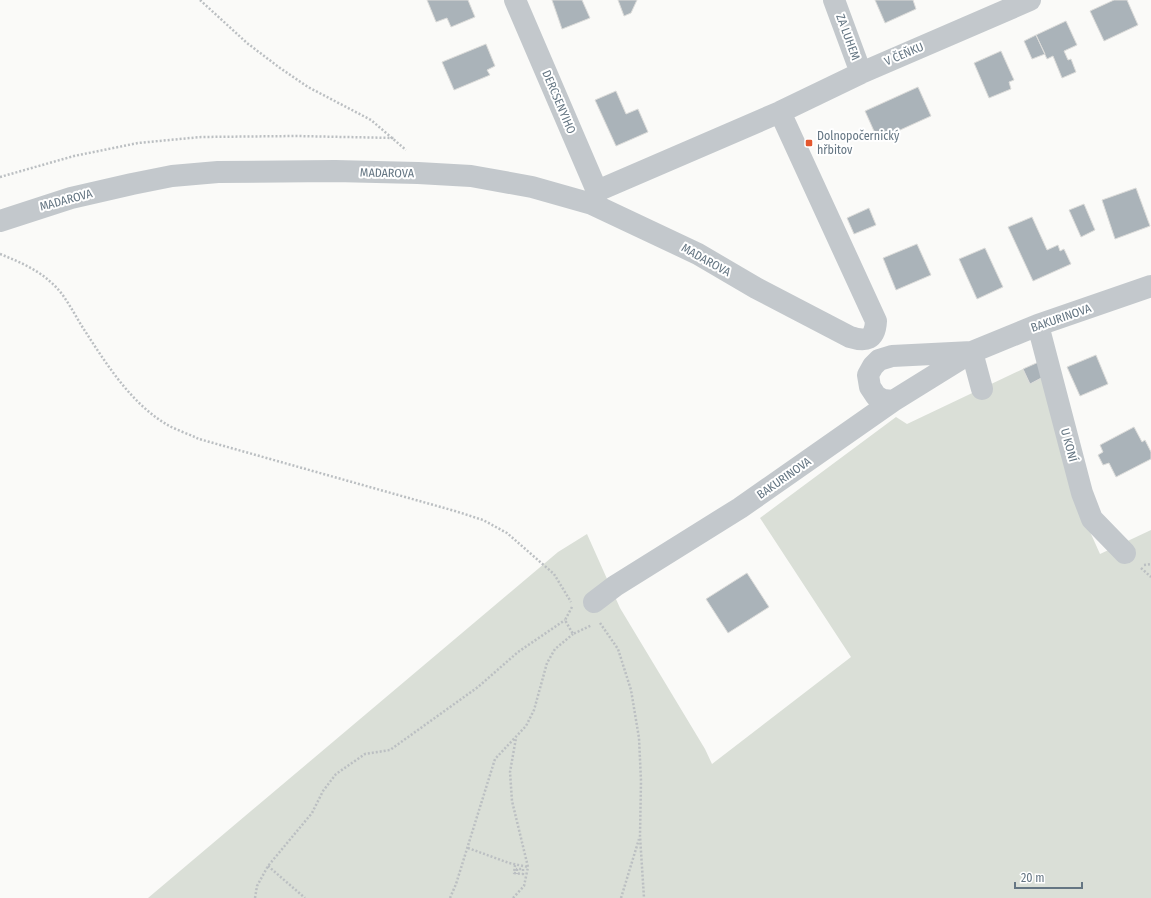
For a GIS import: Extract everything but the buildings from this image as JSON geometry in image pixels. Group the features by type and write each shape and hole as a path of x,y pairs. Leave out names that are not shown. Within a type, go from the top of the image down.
{"street":[{"name":"DERCSENYIHO","path":"515,0 595,198"},
{"name":"ZA LUHEM","path":"834,0 861,73"},
{"name":"V ČEŇKU","path":"595,198 861,73 1030,0"},
{"name":"MADAROVA","path":"0,221 70,198 172,176 218,172 277,171 418,173 471,176 595,198 698,254 756,288 850,337 858,340 866,339 872,336 875,331 876,322 780,112"},
{"name":"BAKURINOVA","path":"589,610 615,586 740,508 893,401 972,352 1038,325 1151,286"},
{"name":"U KONÍ","path":"1038,325 1082,493 1092,519 1125,552"},
{"name":"BAKURINOVA","path":"893,401 883,400 876,396 870,387 868,375 873,366 879,360 892,356 972,352"},
{"path":"972,352 982,389"}],"path":[{"path":"200,0 247,43 280,68 308,87 371,120 394,138 409,152 418,173"},
{"path":"0,177 74,156 138,143 201,137 297,136 394,138"},
{"path":"0,254 35,269 54,285 64,296 98,351 125,388 143,406 166,424 199,439 484,520 507,533 554,574 589,610 618,649 631,690 640,738 640,836 644,898"},
{"path":"255,898 257,886 268,866 312,813 323,791 336,774 365,754 390,750 478,687 518,652 565,620"},
{"path":"450,898 468,848 495,759 526,726 534,710 547,663 555,649 573,634"},
{"path":"514,898 524,886 528,867 512,801 510,772 516,738"},
{"path":"621,898 640,836"},
{"path":"468,848 515,865 528,867"},
{"path":"515,865 514,873 518,874"},
{"path":"268,866 305,898"}],"shaded area":[{"path":"1023,369 1030,384 1045,376 1087,525 1100,554 1151,530 1151,898 148,898 558,552 587,534 620,608 705,749 712,764 851,657 760,518 896,417 907,424"}],"place":[{"name":"Dolnopočernický hřbitov","path":"809,143"}]}
